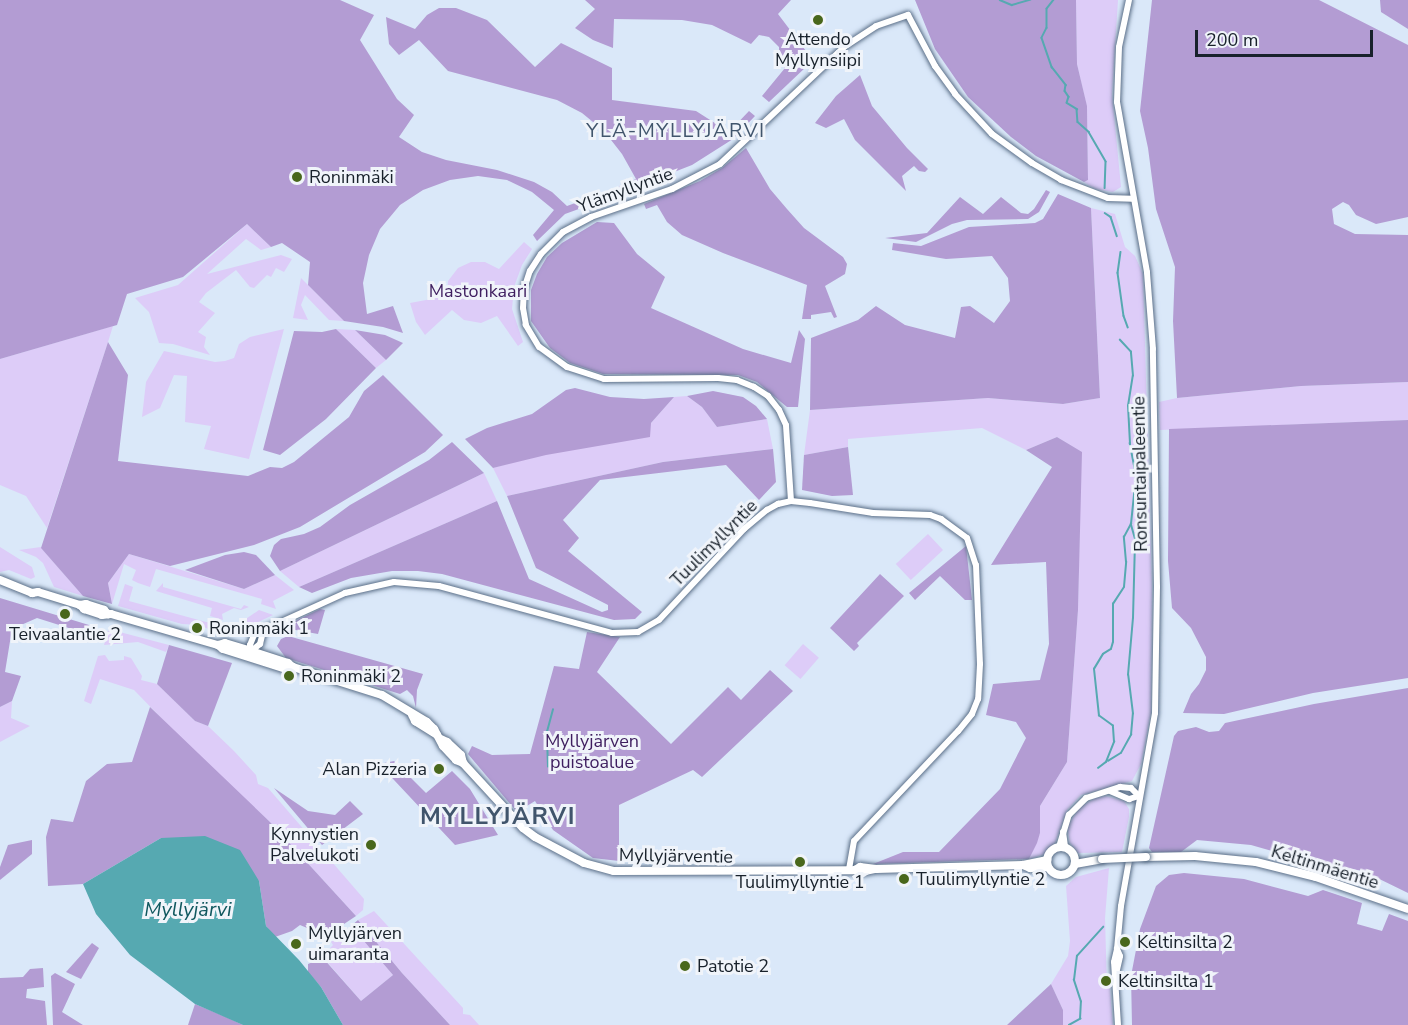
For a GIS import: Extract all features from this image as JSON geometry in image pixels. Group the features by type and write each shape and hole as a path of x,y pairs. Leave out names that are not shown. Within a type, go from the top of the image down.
{"main road":[{"name":"Myllyjärventie","path":"0,580 20,586 32,593 38,592 98,608 108,614 218,645 225,643 249,653 288,663 293,667 382,695 427,722 439,737 461,755 463,763 523,828 545,844 584,863 614,871 643,872 852,870 860,872 876,869 1047,863"},
{"path":"1062,847 1075,861 1071,872 1062,876 1052,872 1047,863 1050,852 1062,847"},
{"name":"Keltinmäentie","path":"1075,861 1195,856 1266,864 1316,877 1408,909"}],"street":[{"name":"Ronsuntaipaleentie","path":"1118,1025 1116,974 1120,956 1117,950 1121,906 1155,713 1157,587 1153,349 1147,272 1132,199 1117,102 1119,47 1130,0"},
{"name":"Ylämyllyntie","path":"791,501 786,425 779,410 768,396 737,380 604,379 567,367 552,358 533,339 523,308 524,289 535,263 562,232 591,217 672,189 720,164 742,146 844,47 876,27 908,15 935,66 955,94 992,134 1032,163 1061,180 1108,198 1132,199"},
{"name":"Tuulimyllyntie","path":"249,653 260,644 263,632 345,593 369,586 414,582 439,586 612,633 638,632 659,620 756,518 772,507 791,501"},
{"path":"791,501 873,513 930,515 941,519 967,538 976,565 980,681 978,699 972,714 854,841 852,870"},
{"path":"1062,847 1063,832 1069,815 1080,802 1099,793 1110,792 1129,799 1139,796"}],"green space":[{"path":"0,0 340,0 374,15 360,40 397,99 414,115 399,137 422,152 446,160 497,170 534,182 552,192 567,206 597,195 598,202 565,214 537,241 533,235 554,210 532,192 507,180 478,176 450,180 423,190 400,205 380,229 369,255 363,283 367,314 393,306 403,333 383,327 344,321 308,285 310,262 282,243 271,247 247,224 183,277 127,294 117,325 0,359"},
{"path":"585,0 791,0 778,14 806,51 800,57 807,66 769,102 762,96 785,68 779,63 779,47 769,37 759,35 751,44 712,25 682,20 614,19 613,48 593,40 575,28 595,9"},
{"path":"915,0 1076,0 1077,64 1087,106 1088,180 1084,182 1036,156 1011,137 968,97 935,49"},
{"path":"1076,0 1118,0 1112,94 1121,187 1113,192 1095,189 1084,182 1088,180 1087,107 1077,64"},
{"path":"1152,0 1319,0 1408,45 1408,217 1376,224 1356,215 1349,205 1343,202 1332,209 1334,224 1355,234 1408,235 1408,382 1301,386 1177,398 1173,321 1175,267 1156,209 1148,148 1140,111"},
{"path":"1380,0 1408,0 1408,29 1381,12"},
{"path":"439,8 456,8 487,20 535,67 561,43 612,68 612,100 696,111 729,132 749,111 755,116 733,139 692,165 623,192 619,186 636,179 622,154 604,131 582,113 557,100 448,71 419,40 399,55 389,44 386,17 415,29 427,15"},
{"path":"860,75 872,106 928,169 925,172 919,171 914,166 902,176 906,191 855,140 844,119 826,128 815,123 836,96"},
{"path":"746,148 770,189 787,209 804,228 843,257 847,264 845,274 825,286 837,317 834,318 831,312 811,315 811,319 802,319 807,285 682,235 667,222 657,205 646,209 644,204 700,181 722,168"},
{"path":"1046,190 1050,192 1039,212 1028,219 967,220 952,224 916,242 885,238 927,233 960,197 983,214 1001,197 1021,213 1028,214"},
{"path":"1058,194 1091,208 1100,398 1063,404 988,398 810,410 811,338 858,320 876,306 905,325 955,338 961,307 970,306 994,323 1010,301 1008,278 992,256 946,259 892,250 893,243 921,246 969,227 1035,223 1043,219"},
{"path":"1091,208 1115,214 1125,247 1135,256 1143,274 1152,588 1151,712 1141,764 1132,781 1081,795 1067,810 1055,843 1045,854 1029,859 1040,833 1040,806 1067,762 1078,610 1081,452 1057,437 1026,450 982,428 848,439 848,447 804,455 810,410 988,398 1063,404 1100,398"},
{"path":"597,222 614,223 637,254 665,277 651,308 743,349 791,363 799,330 805,339 798,407 787,407 757,382 738,375 603,374 570,363 550,348 531,321 531,290 547,257 562,243"},
{"path":"247,224 271,247 261,250 246,239 207,274 281,255 292,259 284,272 276,268 271,277 267,275 254,288 250,287 236,270 206,293 199,302 215,313 198,332 206,337 204,347 210,355 173,344 159,343 149,312 135,298 178,285"},
{"name":"Mastonkaari","path":"524,242 532,249 522,265 514,287 512,309 523,342 518,346 497,316 481,323 464,320 452,310 425,335 416,322 410,303 447,296 448,281 458,268 471,262 485,262 499,269"},
{"path":"301,278 344,321 329,320 305,295 301,305 308,320 293,318"},
{"path":"113,326 47,528 26,496 0,485 0,359"},
{"path":"284,329 249,459 204,449 211,426 185,422 187,376 174,375 160,408 142,417 146,382 164,351 215,362 225,361 234,358 239,344 250,337"},
{"path":"336,329 355,330 386,360 376,368"},
{"path":"336,329 376,368 326,419 280,455 263,450 294,331 322,332"},
{"path":"355,330 385,335 403,343 386,360"},
{"path":"108,342 128,375 118,461 248,476 270,467 282,468 294,462 349,417 364,391 383,375 443,435 425,452 300,527 254,545 170,566 129,554 108,583 112,604 83,596 41,548"},
{"path":"1408,382 1408,420 1160,430 1159,402 1177,398 1301,386"},
{"path":"575,388 610,397 644,399 674,397 651,423 650,437 546,455 493,468 465,439 487,428 532,414 566,390"},
{"path":"713,391 743,397 756,406 767,419 717,427 702,407 687,396"},
{"path":"687,396 702,407 717,427 767,419 773,449 663,462 507,496 493,468 651,423 674,397"},
{"path":"1408,420 1408,678 1313,693 1224,714 1183,713 1191,694 1206,670 1206,657 1191,628 1172,608 1168,561 1169,429"},
{"path":"1057,437 1082,452 1078,610 1067,762 1040,806 1040,833 1037,843 1029,859 873,864 903,852 939,852 1000,789 1026,738 1016,722 986,715 993,684 1040,680 1049,644 1046,562 991,565 1052,467 1026,450"},
{"path":"452,442 484,473 280,571 270,556 274,545 281,539 304,534 320,527 350,505 429,460"},
{"path":"848,447 853,495 832,496 802,490 804,455"},
{"path":"773,449 776,482 759,500 726,465 600,480 563,520 579,538 568,551 642,612 635,619 614,620 442,574 418,571 392,571 351,578 312,593 299,587 497,501 529,579 602,612 608,610 608,605 536,568 507,496 663,462"},
{"path":"484,473 497,501 299,587 280,571"},
{"path":"928,534 943,550 911,580 896,564"},
{"path":"966,546 972,600 965,600 940,576 915,600 909,593"},
{"path":"0,547 32,567 35,577 31,579 9,570 0,572"},
{"path":"41,547 83,596 54,587 43,563 36,557 19,550"},
{"path":"244,552 256,555 275,575 244,589 185,570 225,555"},
{"path":"129,554 244,589 275,575 294,590 273,601 276,609 261,604 262,599 156,569 150,587 132,580 136,570 124,564 112,604 108,583"},
{"path":"880,574 904,596 857,643 859,646 854,651 830,628"},
{"path":"163,583 163,587 241,609 244,605 249,607 241,610 234,608 222,614 223,620 210,616 212,608 156,591"},
{"path":"125,584 133,587 129,601 206,622 226,623 231,629 259,610 273,615 231,635 216,633 200,625 182,624 118,606"},
{"path":"0,598 89,625 94,636 37,618 12,629 5,672 21,676 12,701 0,707"},
{"path":"320,609 325,610 318,634 290,629 281,630 281,628"},
{"path":"112,630 169,645 166,652 138,642 104,645 108,631"},
{"name":"Myllyjärven puistoalue","path":"587,632 620,637 597,672 671,744 728,687 741,700 770,670 793,691 702,777 693,770 619,805 619,861 593,858 553,830 535,801 517,812 468,754 472,746 492,755 530,754 554,666 579,669"},
{"path":"288,636 423,674 417,690 416,708 413,696 407,690 400,694 286,658 277,646 281,639"},
{"path":"803,644 819,658 800,679 785,665"},
{"path":"169,645 232,663 208,726 195,721 157,684"},
{"path":"105,655 109,661 124,660 124,656 131,658 142,676 141,680 157,684 195,721 208,726 234,751 256,775 258,784 268,788 364,899 363,910 356,916 270,822 202,760 134,690 100,679 91,704 84,701 98,656"},
{"path":"1408,688 1408,893 1363,871 1307,861 1251,845 1197,840 1181,852 1152,852 1149,848 1174,736 1178,731 1196,727 1209,732 1219,731 1225,723 1314,704"},
{"path":"12,701 11,718 30,726 0,742 0,707"},
{"path":"150,707 270,822 356,916 326,936 300,925 292,931 275,937 266,926 259,881 161,838 83,884 48,886 46,837 51,819 73,822 86,781 107,764 132,762"},
{"path":"394,761 426,793 452,771 470,789 498,835 455,845 379,764"},
{"path":"274,788 308,811 335,815 350,801 363,814 322,845"},
{"path":"1106,796 1124,801 1129,809 1122,852 1078,853 1070,843 1067,827 1080,807 1096,798"},
{"path":"32,840 32,854 0,880 0,867 8,845"},
{"path":"1109,868 1105,918 1107,987 1110,989 1113,1025 1063,1025 1063,1010 1051,984 1068,956 1070,941 1066,886 1076,877"},
{"path":"1184,873 1244,879 1308,896 1323,890 1362,903 1357,924 1382,931 1389,914 1408,921 1408,1025 1132,1025 1131,976 1140,929 1156,886 1169,875"},
{"path":"374,911 463,1008 463,1014 470,1015 479,1025 450,1025 402,973 358,920"},
{"path":"358,920 402,973 450,1025 343,1025 321,987 308,972 308,964 323,958 361,1001 393,975 351,926"},
{"path":"351,926 393,975 361,1001 322,956 333,945 331,942"},
{"path":"92,943 99,948 81,979 66,972"},
{"path":"43,968 44,987 27,989 26,998 45,1001 47,1025 0,1025 0,978 23,977 30,969"},
{"path":"55,973 75,984 62,1012 83,1025 53,1025 51,976"},
{"path":"1051,984 1063,1010 1063,1025 1007,1025"},
{"path":"195,1004 226,1017 243,1025 188,1025"}],"water":[{"name":"Myllyjärvi","path":"205,836 240,850 259,881 266,926 321,987 343,1025 243,1025 195,1004 130,955 96,914 83,884 161,838"}],"waterway":[{"path":"1000,0 1012,5 1030,0"},
{"path":"1054,0 1047,9 1047,28 1042,38 1052,67 1066,85 1065,91 1069,97 1067,103 1077,109 1078,122 1089,132 1106,162 1105,188"},
{"path":"1105,213 1111,217 1117,236"},
{"path":"1121,252 1118,273 1124,316 1128,327"},
{"path":"1098,768 1106,762 1114,742 1113,726 1099,716 1094,669 1103,654 1111,649 1113,642 1113,604 1124,587 1126,562 1124,537 1131,524 1136,476 1130,444 1128,406 1133,376 1131,352 1120,340"},
{"path":"1108,761 1121,753 1131,735 1133,714 1128,675 1133,618 1135,539 1131,525"},
{"path":"548,767 547,732 553,710"},
{"path":"1069,1025 1080,1019 1081,1002 1074,980 1077,956 1103,927"}],"place":[{"name":"Attendo Myllynsiipi","path":"818,20"},
{"name":"Roninmäki","path":"297,177"},
{"name":"Teivaalantie 2","path":"65,614"},
{"name":"Roninmäki 1","path":"197,628"},
{"name":"Roninmäki 2","path":"289,676"},
{"name":"Alan Pizzeria","path":"439,769"},
{"name":"Kynnystien Palvelukoti","path":"371,845"},
{"name":"Tuulimyllyntie 1","path":"800,862"},
{"name":"Tuulimyllyntie 2","path":"904,879"},
{"name":"Keltinsilta 2","path":"1125,942"},
{"name":"Myllyjärven uimaranta","path":"296,944"},
{"name":"Patotie 2","path":"685,966"},
{"name":"Keltinsilta 1","path":"1106,981"}],"district":[{"name":"YLÄ-MYLLYJÄRVI","path":"676,130"},
{"name":"MYLLYJÄRVI","path":"498,817"}]}
